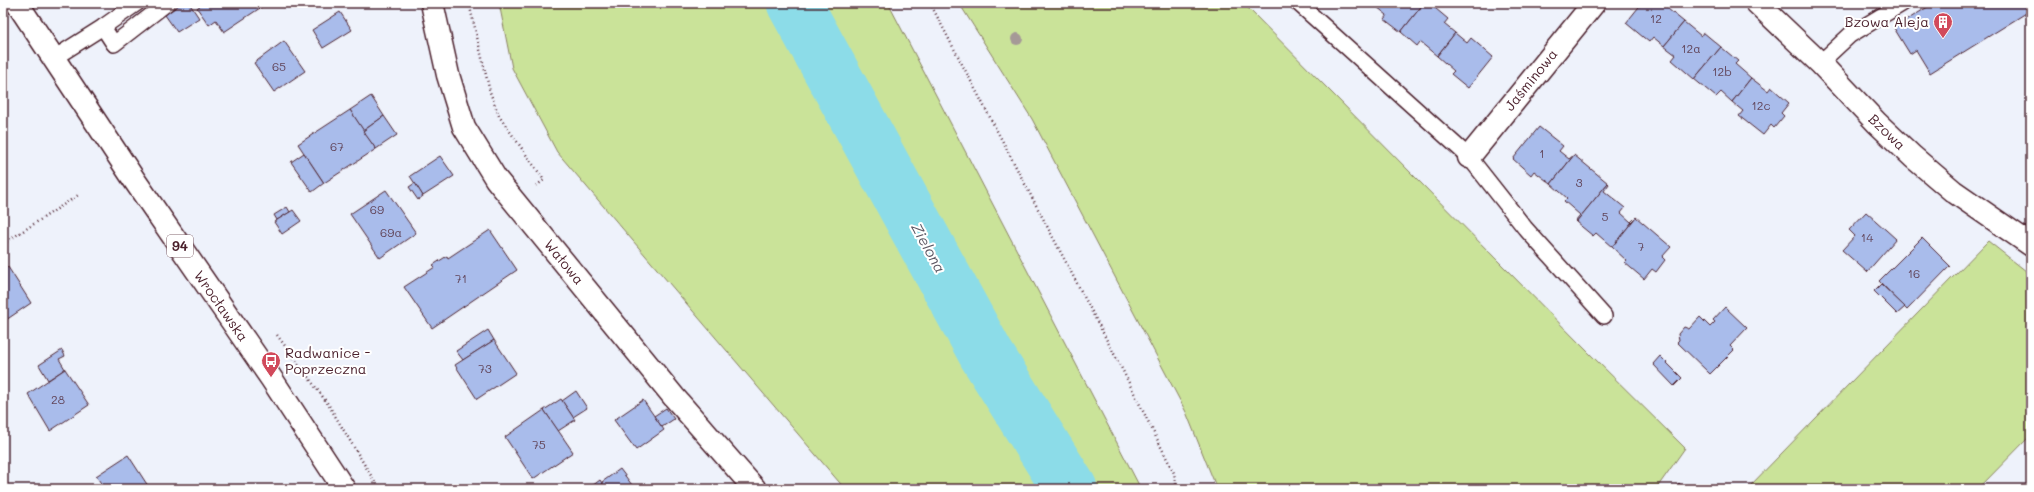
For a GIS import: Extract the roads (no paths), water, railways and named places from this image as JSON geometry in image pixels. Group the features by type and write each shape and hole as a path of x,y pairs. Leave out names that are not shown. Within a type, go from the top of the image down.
{"street":[{"name":"Wrocławska","path":"17,3 344,489"},
{"name":"Wałowa","path":"432,3 448,75 464,127 496,179 674,397 755,489"},
{"name":"Jaśminowa","path":"1469,158 1594,3"},
{"name":"Bzowa","path":"1757,3 1820,63 1877,123 1913,157 1953,190 2031,245"}],"lane":[{"path":"54,58 103,27 137,3"},
{"path":"103,27 114,44 167,3"},
{"path":"1298,3 1469,158 1525,228 1604,316"},
{"path":"1820,63 1850,35 1903,3"}],"waterway":[{"name":"Zielona","path":"794,3 986,354 1070,489"}],"place":[{"name":"Bzowa Aleja","path":"1943,39"},
{"name":"Radwanice - Poprzeczna","path":"271,378"}]}
